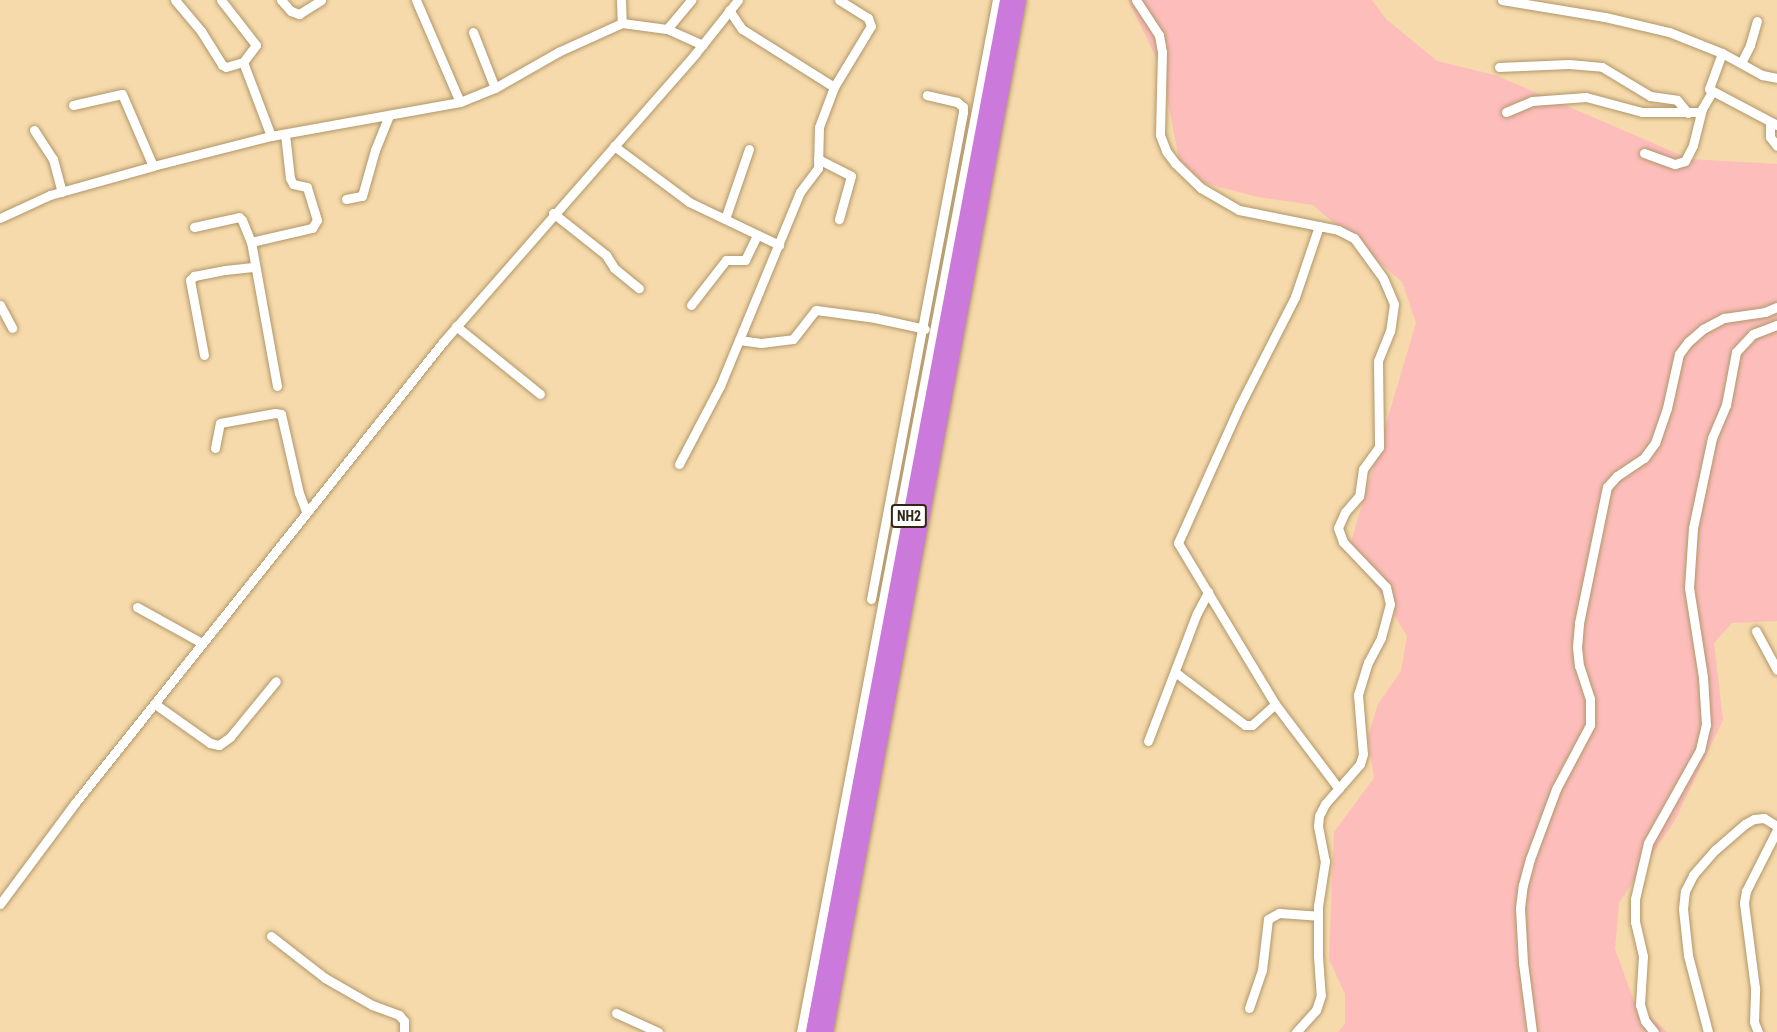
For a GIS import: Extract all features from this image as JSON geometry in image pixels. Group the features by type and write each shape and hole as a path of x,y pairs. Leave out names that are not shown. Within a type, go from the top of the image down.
{"highway":[{"name":"NH2","path":"813,1032 1007,0"},
{"name":"NH2","path":"826,1032 1019,0"}],"street":[{"path":"175,0 201,31 222,65 226,67 243,62"},
{"path":"221,0 256,45 245,56 243,62 270,136"},
{"path":"281,0 291,11 299,14 321,0"},
{"path":"416,0 460,102"},
{"path":"621,0 622,23"},
{"path":"668,29 691,0"},
{"path":"0,904 77,801 202,642 456,326 703,45 738,0"},
{"path":"679,464 720,386 800,192 818,168 819,128 834,87 871,26 868,18 839,0"},
{"path":"801,1032 997,0"},
{"path":"1136,0 1159,35 1162,52 1160,135 1166,151 1175,163 1201,188 1239,210 1346,232 1362,246 1390,289 1395,311 1378,361 1379,447 1363,469 1359,496 1345,512 1338,528 1344,542 1386,587 1390,604 1381,638 1365,669 1358,695 1363,754 1360,764 1325,804 1319,816 1318,826 1325,861 1318,916 1320,1001 1310,1018 1296,1032"},
{"path":"1502,0 1537,2 1669,32 1722,53 1762,75 1777,78"},
{"path":"729,10 742,29 834,87"},
{"path":"1741,63 1750,45 1757,21"},
{"path":"7,214 62,192 270,136 460,102 495,88 558,52 622,23 668,29 703,45"},
{"path":"473,32 495,88"},
{"path":"1722,53 1708,86 1712,92 1774,124 1770,137 1777,146"},
{"path":"1499,67 1569,64 1602,67 1650,96 1677,100 1688,113"},
{"path":"1644,153 1675,164 1685,161 1693,145 1701,112 1712,92"},
{"path":"73,105 118,93 124,96 153,166"},
{"path":"870,599 963,112 961,104 957,102 927,95"},
{"path":"1506,112 1526,102 1586,97 1642,112 1701,112"},
{"path":"346,199 362,196 375,150 389,115"},
{"path":"34,130 53,159 62,192"},
{"path":"251,242 312,228 316,223 309,189 293,184 290,178 285,134"},
{"path":"614,146 689,202 779,245"},
{"path":"725,219 749,149"},
{"path":"818,159 851,176 839,219"},
{"path":"553,213 606,255 614,268 639,288"},
{"path":"194,227 241,218 251,242 253,267 277,386"},
{"path":"1319,226 1295,297 1239,407 1179,536 1180,549 1275,704 1339,789"},
{"path":"691,305 726,260 745,260 757,235"},
{"path":"204,355 190,280 194,276 253,267"},
{"path":"0,305 12,328"},
{"path":"1532,1032 1523,963 1521,908 1523,885 1530,859 1556,789 1590,725 1590,699 1579,666 1577,647 1579,623 1607,487 1617,476 1644,458 1655,443 1667,408 1677,363 1688,342 1703,329 1724,318 1765,312 1777,307"},
{"path":"739,340 761,343 793,339 816,310 874,318 933,331"},
{"path":"1654,1032 1645,1021 1640,1005 1643,956 1635,922 1635,899 1648,843 1700,750 1706,725 1703,677 1689,588 1693,528 1712,438 1726,405 1736,352 1753,333 1777,325"},
{"path":"456,326 540,394"},
{"path":"214,448 220,423 275,413 281,414 299,493 306,511"},
{"path":"1148,741 1208,592"},
{"path":"137,607 202,642"},
{"path":"1756,631 1777,670"},
{"path":"1175,672 1245,726 1252,724 1275,704"},
{"path":"155,704 205,739 219,745 230,737 276,681"},
{"path":"1708,1032 1688,955 1683,909 1685,891 1694,875 1715,850 1754,819 1764,818 1777,828 1757,867 1744,903 1755,988 1754,1022 1758,1032"},
{"path":"1249,1008 1262,970 1268,919 1279,913 1318,916"},
{"path":"272,936 325,978 372,1005 399,1015 404,1021 404,1032"},
{"path":"616,1013 658,1032"}],"shaded area":[{"path":"1128,0 1372,0 1386,19 1437,61 1495,75 1690,159 1777,164 1777,621 1732,623 1714,643 1723,720 1674,822 1619,903 1615,949 1634,1001 1667,1032 1338,1032 1345,1024 1345,994 1329,959 1334,832 1374,778 1368,737 1378,704 1401,671 1407,636 1350,545 1416,323 1402,282 1313,205 1258,197 1204,183 1179,160 1162,69"}]}
